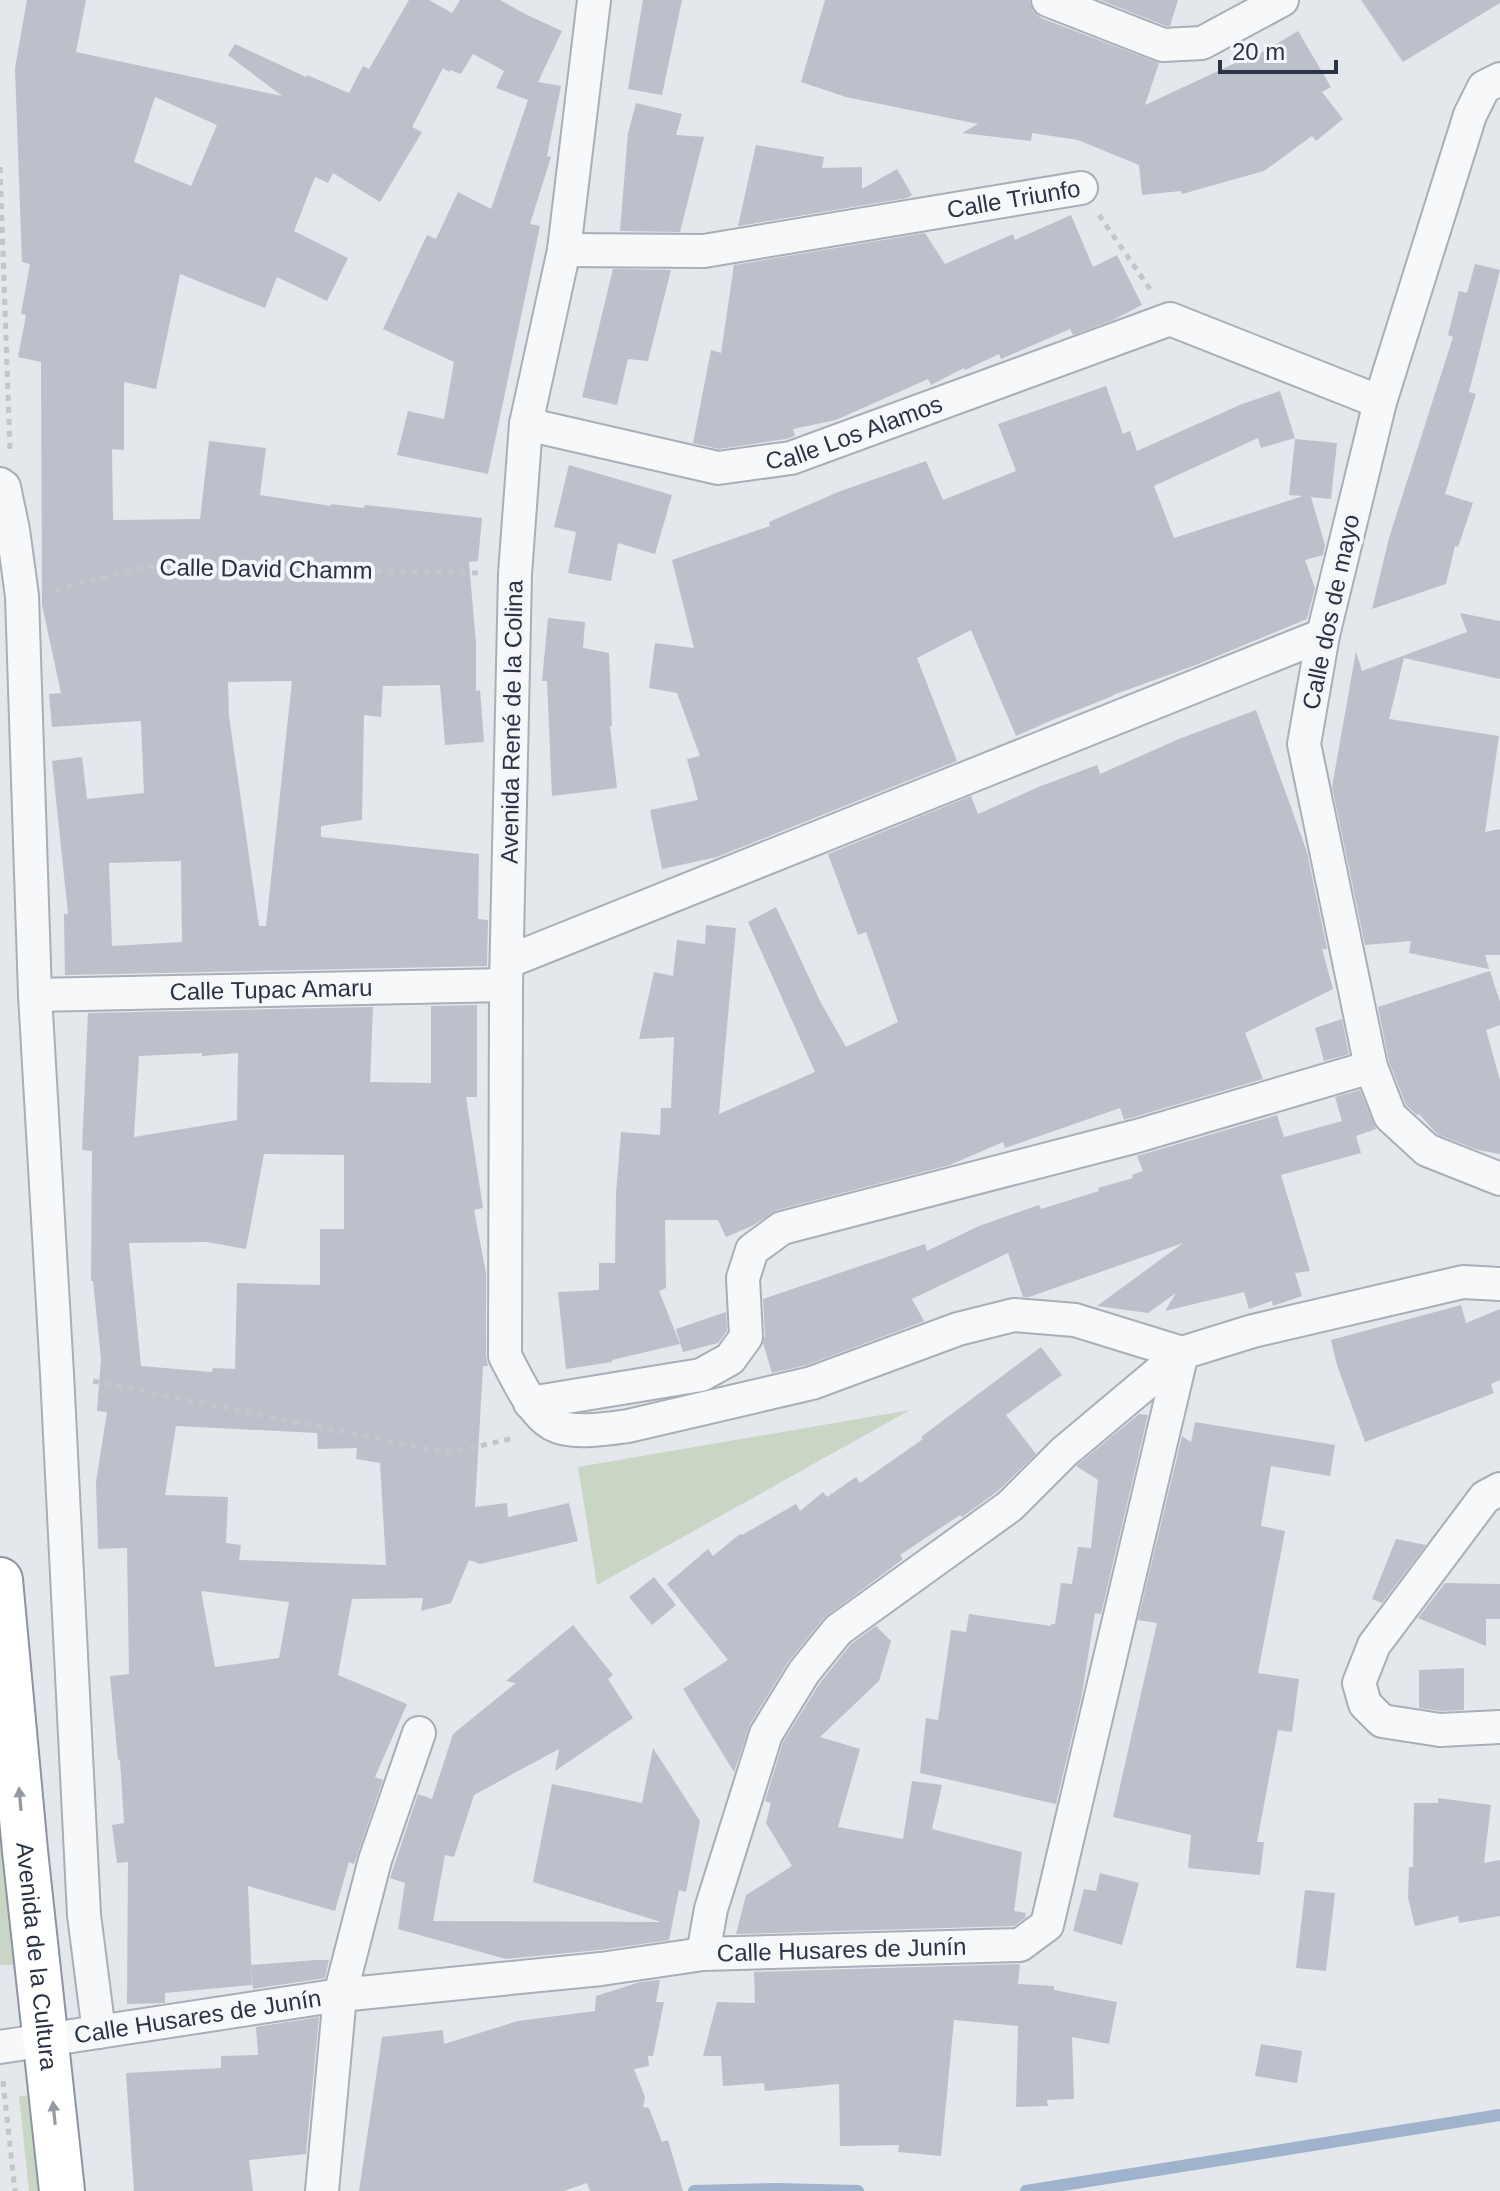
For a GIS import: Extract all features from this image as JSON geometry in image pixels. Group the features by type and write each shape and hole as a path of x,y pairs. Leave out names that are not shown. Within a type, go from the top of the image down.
{"highway":[{"name":"Avenida de la Cultura","path":"0,1580 25,1851 62,2191"}],"street":[{"name":"Avenida René de la Colina","path":"562,1427 551,1424 530,1403 505,1356 506,973 515,574 526,424 564,250 594,0"},
{"path":"1048,0 1163,45 1202,43 1282,0"},
{"name":"Calle dos de mayo","path":"1500,79 1484,87 1470,115 1380,402 1323,635 1304,744 1371,1067 1390,1116 1427,1150 1500,1179"},
{"name":"Calle Triunfo","path":"564,250 704,251 1081,188"},
{"path":"1170,319 1380,402"},
{"name":"Calle Los Alamos","path":"526,424 718,468 791,458 1170,319"},
{"path":"0,484 4,487 13,530 22,596 35,995 84,1915 99,2032"},
{"path":"506,973 1323,635"},
{"name":"Calle Tupac Amaru","path":"35,995 506,973"},
{"path":"530,1403 701,1375 730,1359 746,1337 743,1278 752,1250 782,1228 1137,1136 1371,1067"},
{"path":"703,1954 711,1909 766,1734 804,1672 838,1630 1010,1506 1064,1452 1182,1353 1253,1331 1463,1282 1500,1284"},
{"path":"562,1427 600,1430 628,1426 812,1383 958,1329 1014,1315 1075,1320 1182,1353"},
{"name":"Calle Husares de Junín","path":"1,2060 45,2039 340,1995 601,1969 703,1954 1020,1945 1047,1925 1182,1353"},
{"path":"1500,1489 1485,1497 1374,1645 1359,1683 1365,1704 1382,1721 1440,1730 1500,1727"},
{"path":"322,2191 340,1995 375,1860 419,1733"}],"path":[{"name":"Calle Triunfo","path":"1081,188 1170,319"},
{"name":"Calle David Chamm","path":"22,596 145,567 515,574"},
{"path":"57,1374 449,1453 562,1427"},
{"path":"1,2060 15,2191"}],"green space":[{"path":"910,1410 597,1585 578,1467"},
{"path":"0,1683 17,1965 0,1965"},
{"path":"43,2095 52,2191 29,2191 19,2096"}],"building":[{"path":"27,0 86,0 76,52 282,96 228,55 235,44 349,93 363,66 369,69 409,0 429,0 452,13 460,0 500,0 562,31 538,82 561,86 547,156 551,157 530,224 540,226 488,474 397,455 408,411 444,419 454,362 383,329 427,235 436,239 458,192 491,209 528,100 496,88 504,71 473,54 461,74 443,68 412,127 422,132 380,202 333,173 328,183 315,177 294,231 348,258 327,301 277,277 265,308 180,274 156,389 124,382 124,450 112,449 113,520 200,519 209,441 266,448 260,495 331,506 364,508 365,505 482,518 478,561 469,562 476,644 476,691 480,690 484,742 445,745 440,685 383,686 381,717 364,715 362,820 321,826 321,837 479,854 478,919 488,920 487,966 65,975 64,914 68,914 52,761 82,757 87,799 144,793 141,721 52,727 49,694 61,693 42,605 41,362 18,357 26,315 21,314 30,264 22,262 15,68","holes":["155,97 217,125 191,186 134,162","292,681 266,926 259,926 229,716 228,682","181,861 182,942 112,946 109,863"]},
{"path":"643,0 682,0 662,95 628,89"},
{"path":"825,0 1029,0 1033,11 1041,18 1159,63 1145,105 1244,59 1246,62 1298,31 1331,87 1322,92 1343,119 1316,141 1312,136 1264,171 1182,194 1181,191 1142,195 1139,165 1078,140 1032,133 1031,141 962,133 978,124 846,97 801,82"},
{"path":"1100,0 1178,0 1170,26 1166,26"},
{"path":"1361,0 1500,0 1500,3 1403,62"},
{"path":"636,103 682,114 676,135 704,137 680,232 620,231 628,133"},
{"path":"756,145 824,157 822,168 862,167 862,189 897,169 912,195 738,226"},
{"path":"1071,215 1093,267 1117,255 1142,305 1073,335 1070,329 1001,359 999,354 931,385 928,379 836,420 793,429 795,436 786,439 719,449 693,443 711,350 721,353 734,265 925,233 945,264 1013,234 1015,240"},
{"path":"1475,264 1500,270 1469,392 1476,394 1445,494 1473,503 1458,547 1455,546 1446,584 1372,609 1389,538 1453,337 1448,335 1459,291 1467,293"},
{"path":"613,269 671,270 648,361 628,359 617,405 582,397"},
{"path":"1106,386 1123,434 1130,431 1137,451 1242,404 1280,391 1295,438 1261,448 1258,438 1154,486 1174,538 1303,496 1289,495 1295,439 1337,443 1331,499 1311,497 1325,545 1323,555 1305,560 1315,588 1307,619 1016,736 971,630 917,658 957,761 717,857 662,869 650,810 698,800 687,759 700,756 677,693 649,688 655,643 694,648 672,560 770,526 769,522 838,492 926,461 943,500 1016,471 998,424"},
{"path":"569,465 672,495 655,554 618,543 611,581 568,573 576,532 554,527"},
{"path":"1460,613 1500,621 1500,679 1404,658 1389,719 1499,736 1485,832 1500,829 1500,955 1485,955 1489,969 1409,953 1411,941 1365,945 1332,787 1356,651 1362,671 1467,632"},
{"path":"548,618 585,622 583,648 609,653 610,726 617,788 552,796 547,681 542,681"},
{"path":"1256,710 1307,852 1327,949 1322,949 1333,989 1245,1033 1263,1079 1124,1120 1120,1108 1005,1148 1003,1142 950,1165 777,1210 754,1225 726,1237 718,1220 665,1220 666,1288 659,1291 680,1344 612,1362 566,1369 558,1292 599,1290 599,1263 615,1263 621,1132 660,1135 661,1108 671,1108 674,1037 639,1039 654,972 673,976 677,940 705,944 706,925 736,928 719,1114 815,1072 748,922 776,907 820,1001 846,1047 898,1022 866,932 858,935 828,854 971,796 978,814 1097,765 1100,774"},
{"path":"1490,971 1500,1002 1500,1025 1486,1030 1500,1080 1500,1154 1478,1150 1437,1134 1406,1105 1389,1062 1378,1007"},
{"path":"477,1005 477,1097 466,1097 483,1208 474,1210 486,1273 488,1366 483,1366 475,1507 507,1503 508,1517 569,1503 578,1541 480,1564 469,1560 451,1603 421,1611 423,1598 352,1599 338,1675 407,1704 375,1777 383,1780 354,1864 349,1862 335,1911 248,1886 252,1985 165,1993 165,2003 127,2004 128,1862 117,1863 112,1825 124,1823 110,1676 129,1674 127,1548 98,1549 96,1482 107,1412 97,1411 101,1359 91,1281 92,1151 82,1150 88,1013 373,1007 370,1082 431,1083 431,1006","holes":["238,1053 237,1120 134,1137 139,1056","264,1154 344,1155 344,1229 320,1229 320,1285 237,1283 235,1369 213,1368 212,1372 141,1366 129,1243 207,1242 246,1249","176,1426 317,1433 318,1449 357,1448 356,1459 380,1463 386,1565 239,1560 241,1545 226,1543 228,1497 165,1495","201,1591 289,1602 279,1658 215,1667"]},
{"path":"1342,1019 1349,1054 1324,1061 1315,1028"},
{"path":"1360,1090 1376,1129 1356,1136 1361,1153 1281,1175 1310,1271 1295,1273 1302,1296 1273,1306 1272,1301 1249,1309 1244,1292 1165,1311 1176,1293 1148,1313 1097,1306 1183,1243 1023,1297 1008,1253 912,1299 924,1321 807,1365 772,1373 763,1343 763,1299 925,1244 927,1251 979,1226 1133,1178 1132,1175 1143,1171 1137,1156 1277,1115 1284,1137 1342,1121 1335,1097"},
{"path":"1461,1305 1466,1323 1500,1309 1500,1380 1491,1384 1494,1393 1365,1442 1331,1340"},
{"path":"726,1312 727,1331 718,1343 683,1352 676,1329"},
{"path":"1041,1347 1062,1375 1006,1415 1036,1454 998,1491 900,1555 903,1559 824,1618 788,1662 750,1724 734,1772 683,1689 728,1660 667,1584 708,1549 713,1556 740,1534 796,1504 800,1511 823,1492 827,1497 856,1477 860,1483 923,1439 921,1437"},
{"path":"1139,1414 1148,1415 1101,1614 1095,1613 1082,1694 1056,1804 920,1773 926,1718 938,1720 951,1630 966,1632 969,1614 1051,1626 1055,1624 1061,1583 1072,1584 1078,1547 1091,1548 1098,1480 1076,1466"},
{"path":"1195,1422 1335,1445 1330,1476 1271,1466 1261,1526 1285,1531 1258,1673 1299,1679 1292,1732 1278,1730 1257,1842 1264,1842 1260,1875 1188,1868 1191,1835 1113,1817 1157,1623 1138,1620 1182,1436 1191,1442"},
{"path":"1396,1539 1426,1545 1382,1603 1372,1599"},
{"path":"654,1577 676,1605 652,1625 629,1597"},
{"path":"1445,1583 1500,1584 1500,1619 1486,1619 1486,1646 1418,1618"},
{"path":"573,1625 613,1675 608,1679 633,1718 555,1771 559,1749 474,1795 454,1857 445,1855 433,1921 661,1922 533,1882 552,1784 642,1803 653,1748 700,1821 686,1892 679,1890 669,1940 506,1959 398,1929 405,1883 390,1878 418,1794 432,1799 453,1734 516,1683 506,1681"},
{"path":"876,1626 891,1641 879,1681 820,1737 860,1749 838,1827 903,1839 912,1781 942,1785 932,1829 1022,1852 1014,1911 1026,1913 1025,1918 1014,1926 736,1934 746,1895 792,1866 766,1823 771,1803 765,1801 783,1742 820,1683 851,1644"},
{"path":"1464,1668 1464,1710 1419,1708 1419,1670"},
{"path":"1438,1798 1491,1805 1484,1863 1500,1860 1500,1916 1459,1923 1458,1916 1415,1926 1408,1898 1409,1867 1413,1867 1414,1803 1438,1803"},
{"path":"1100,1873 1139,1883 1122,1945 1073,1931 1084,1889 1096,1891"},
{"path":"1305,1890 1335,1893 1326,1971 1296,1968"},
{"path":"329,1960 325,1978 253,1989 251,1965"},
{"path":"1020,1964 1018,1984 1054,1986 1054,1990 1117,2002 1109,2044 1072,2037 1074,2099 1047,2100 1048,2106 1016,2107 1018,2026 954,2020 941,2156 898,2152 899,2145 840,2146 839,2084 765,2091 764,2083 723,2086 721,2056 703,2056 717,2002 755,2003 754,1972"},
{"path":"660,1980 656,2002 664,2002 653,2056 648,2056 649,2066 634,2069 645,2097 643,2107 649,2108 662,2142 668,2140 683,2191 590,2191 587,2183 564,2191 359,2191 382,2037 443,2030 444,2044 518,2021 595,2011 596,1996 640,1982"},
{"path":"319,2017 306,2154 249,2160 253,2191 134,2191 126,2073 221,2068 221,2056 258,2055 256,2027"},
{"path":"1261,2044 1302,2051 1297,2083 1255,2076"}],"waterway":[{"path":"1026,2191 1500,2115"},
{"path":"694,2191 858,2191"}]}
